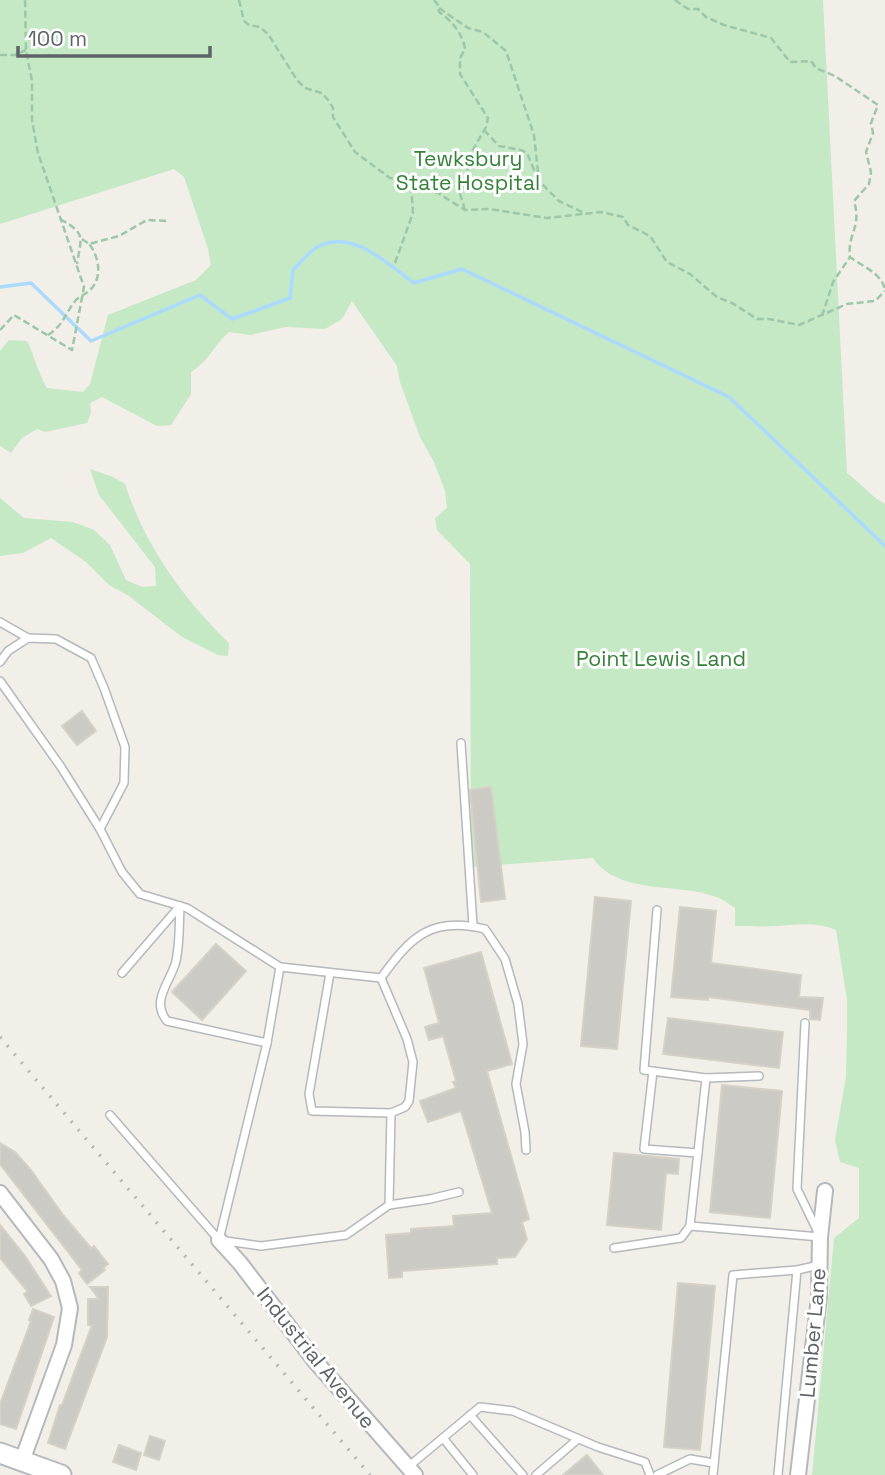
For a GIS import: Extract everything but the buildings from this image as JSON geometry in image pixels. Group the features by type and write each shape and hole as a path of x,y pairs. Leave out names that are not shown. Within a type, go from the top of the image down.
{"main road":[{"path":"0,1453 61,1475"}],"street":[{"name":"Lumber Lane","path":"799,1475 825,1191"},
{"path":"0,1193 51,1259 63,1281 70,1308 64,1345 22,1461"},
{"name":"Industrial Avenue","path":"219,1240 240,1263 315,1361 411,1471"}],"lane":[{"path":"0,622 28,638 56,639 91,658 125,747 124,783 100,829"},
{"path":"0,662 8,651 28,638"},
{"path":"0,681 61,767 100,829 122,872 140,894 180,906 280,967 381,978"},
{"path":"461,743 473,926"},
{"path":"122,973 180,906"},
{"path":"180,906 177,953 164,985 160,1003 162,1014 167,1021 267,1043"},
{"path":"657,910 644,1070 706,1078 760,1076"},
{"path":"381,978 400,951 428,929 462,923 485,929 505,959 518,1004 523,1044 516,1084 526,1150"},
{"path":"219,1240 267,1043 280,967"},
{"path":"330,972 309,1094 312,1111 391,1113 405,1107 409,1101 413,1062 407,1039 381,978"},
{"path":"690,1226 820,1237 797,1188 805,1023"},
{"path":"653,1071 644,1149 698,1153"},
{"path":"614,1248 681,1238 690,1226 706,1078"},
{"path":"389,1205 391,1113"},
{"path":"110,1115 219,1240 261,1246 346,1235 389,1205 459,1192"},
{"path":"713,1475 733,1275 797,1270 820,1265"},
{"path":"778,1475 797,1270"},
{"path":"411,1471 443,1438 480,1407 513,1411 578,1439 645,1462 650,1475"},
{"path":"470,1415 523,1475"},
{"path":"443,1438 473,1475"},
{"path":"536,1475 578,1439"},
{"path":"657,1475 690,1459 714,1464"}],"path":[{"path":"0,330 14,315 72,350 83,287 38,153 32,120 32,81 26,50 25,0"},
{"path":"239,0 244,21 260,27 268,34 305,88 323,93 334,108 333,117 355,152 390,178 420,182 426,189 438,193 465,210 489,209 547,218 601,212 623,216 628,225 650,236 667,262 690,274 717,297 734,304 757,320 769,319 799,325 847,304 875,301 885,290 885,284 850,257"},
{"path":"434,0 439,12 464,38 466,49 460,58 460,74 488,118 467,160 468,173 460,194 465,210"},
{"path":"676,0 688,9 698,9 706,17 724,25 771,38 790,62 811,61 816,68 835,76 878,104 871,122 873,134 866,152 871,172 869,184 854,201 858,212 856,230 850,240 850,257 833,282 822,316"},
{"path":"439,8 468,28 483,32 506,51 534,135 537,177"},
{"path":"0,55 15,55 26,50"},
{"path":"484,130 499,146 527,153 542,187 559,201 586,214"},
{"path":"395,263 413,212 411,181"},
{"path":"48,335 57,329 76,300 95,285 98,267 97,254 82,239 78,230 60,219"},
{"path":"89,244 119,236 147,220 167,221"},
{"path":"77,267 82,239"}],"green space":[{"path":"0,0 823,0 847,473 885,504 885,1475 812,1475 834,1238 859,1218 859,1168 840,1162 835,1140 846,1077 847,1031 847,1000 836,930 799,924 735,926 735,908 721,899 701,893 633,883 604,870 593,858 471,867 470,564 437,530 435,518 447,508 445,491 434,462 420,437 397,366 352,301 342,319 325,329 286,327 250,335 229,332 191,372 191,394 171,425 157,426 102,397 90,403 91,413 87,423 45,432 37,429 22,438 11,453 0,446 0,351 9,340 27,341 47,388 83,392 90,384 108,315 196,280 211,265 184,177 174,169 0,224"},
{"path":"90,469 125,484 154,549 181,590 229,643 228,656 218,655 182,637 129,596 109,585 86,562 51,538 23,553 0,556 0,498 24,518 73,522 94,530 110,545 126,580 142,587 156,586 155,567 99,495"}],"waterway":[{"path":"0,287 31,283 91,341 200,295 232,319 290,298 293,270 314,249 330,242 344,242 369,251 414,283 462,269 729,397 885,546"}],"railway":[{"path":"0,1037 370,1475"}],"park label":[{"name":"Tewksbury State Hospital","path":"468,171"},
{"name":"Point Lewis Land","path":"661,659"}]}
